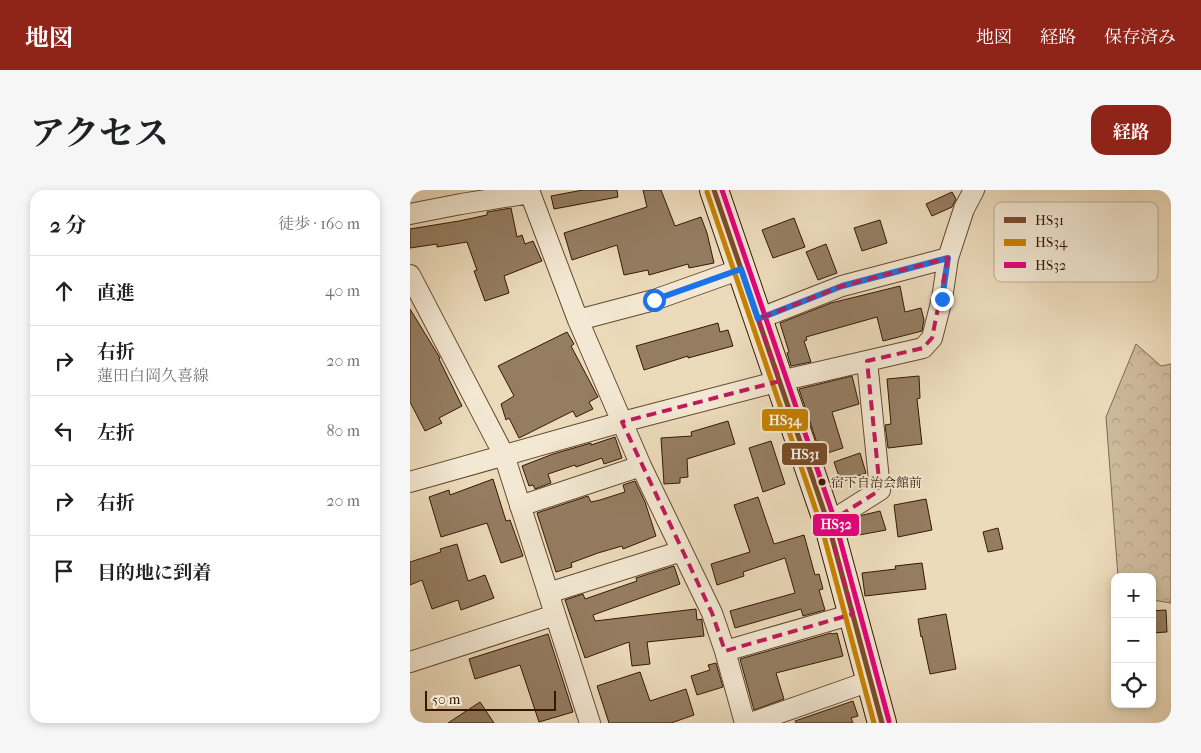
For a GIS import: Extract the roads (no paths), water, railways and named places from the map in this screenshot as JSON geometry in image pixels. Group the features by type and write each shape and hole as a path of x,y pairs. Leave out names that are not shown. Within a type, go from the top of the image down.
{"main road":[{"path":"714,190 828,523 882,723"}],"street":[{"path":"410,482 622,422 780,381 923,348 932,338 942,299 948,258 964,209 974,190"},
{"path":"410,214 459,197 530,193 578,320 641,466 712,613 725,650 745,723"},
{"path":"758,319 842,286 948,258"},
{"path":"578,320 654,300 741,269"},
{"path":"410,275 504,455 590,723"},
{"path":"828,523 880,490 867,361"},
{"path":"520,506 641,466"},
{"path":"548,593 682,551"},
{"path":"725,650 853,614"},
{"path":"410,662 555,615"},
{"path":"751,723 870,681"}],"place":[{"name":"宿下自治会館前","path":"822,482"}]}
